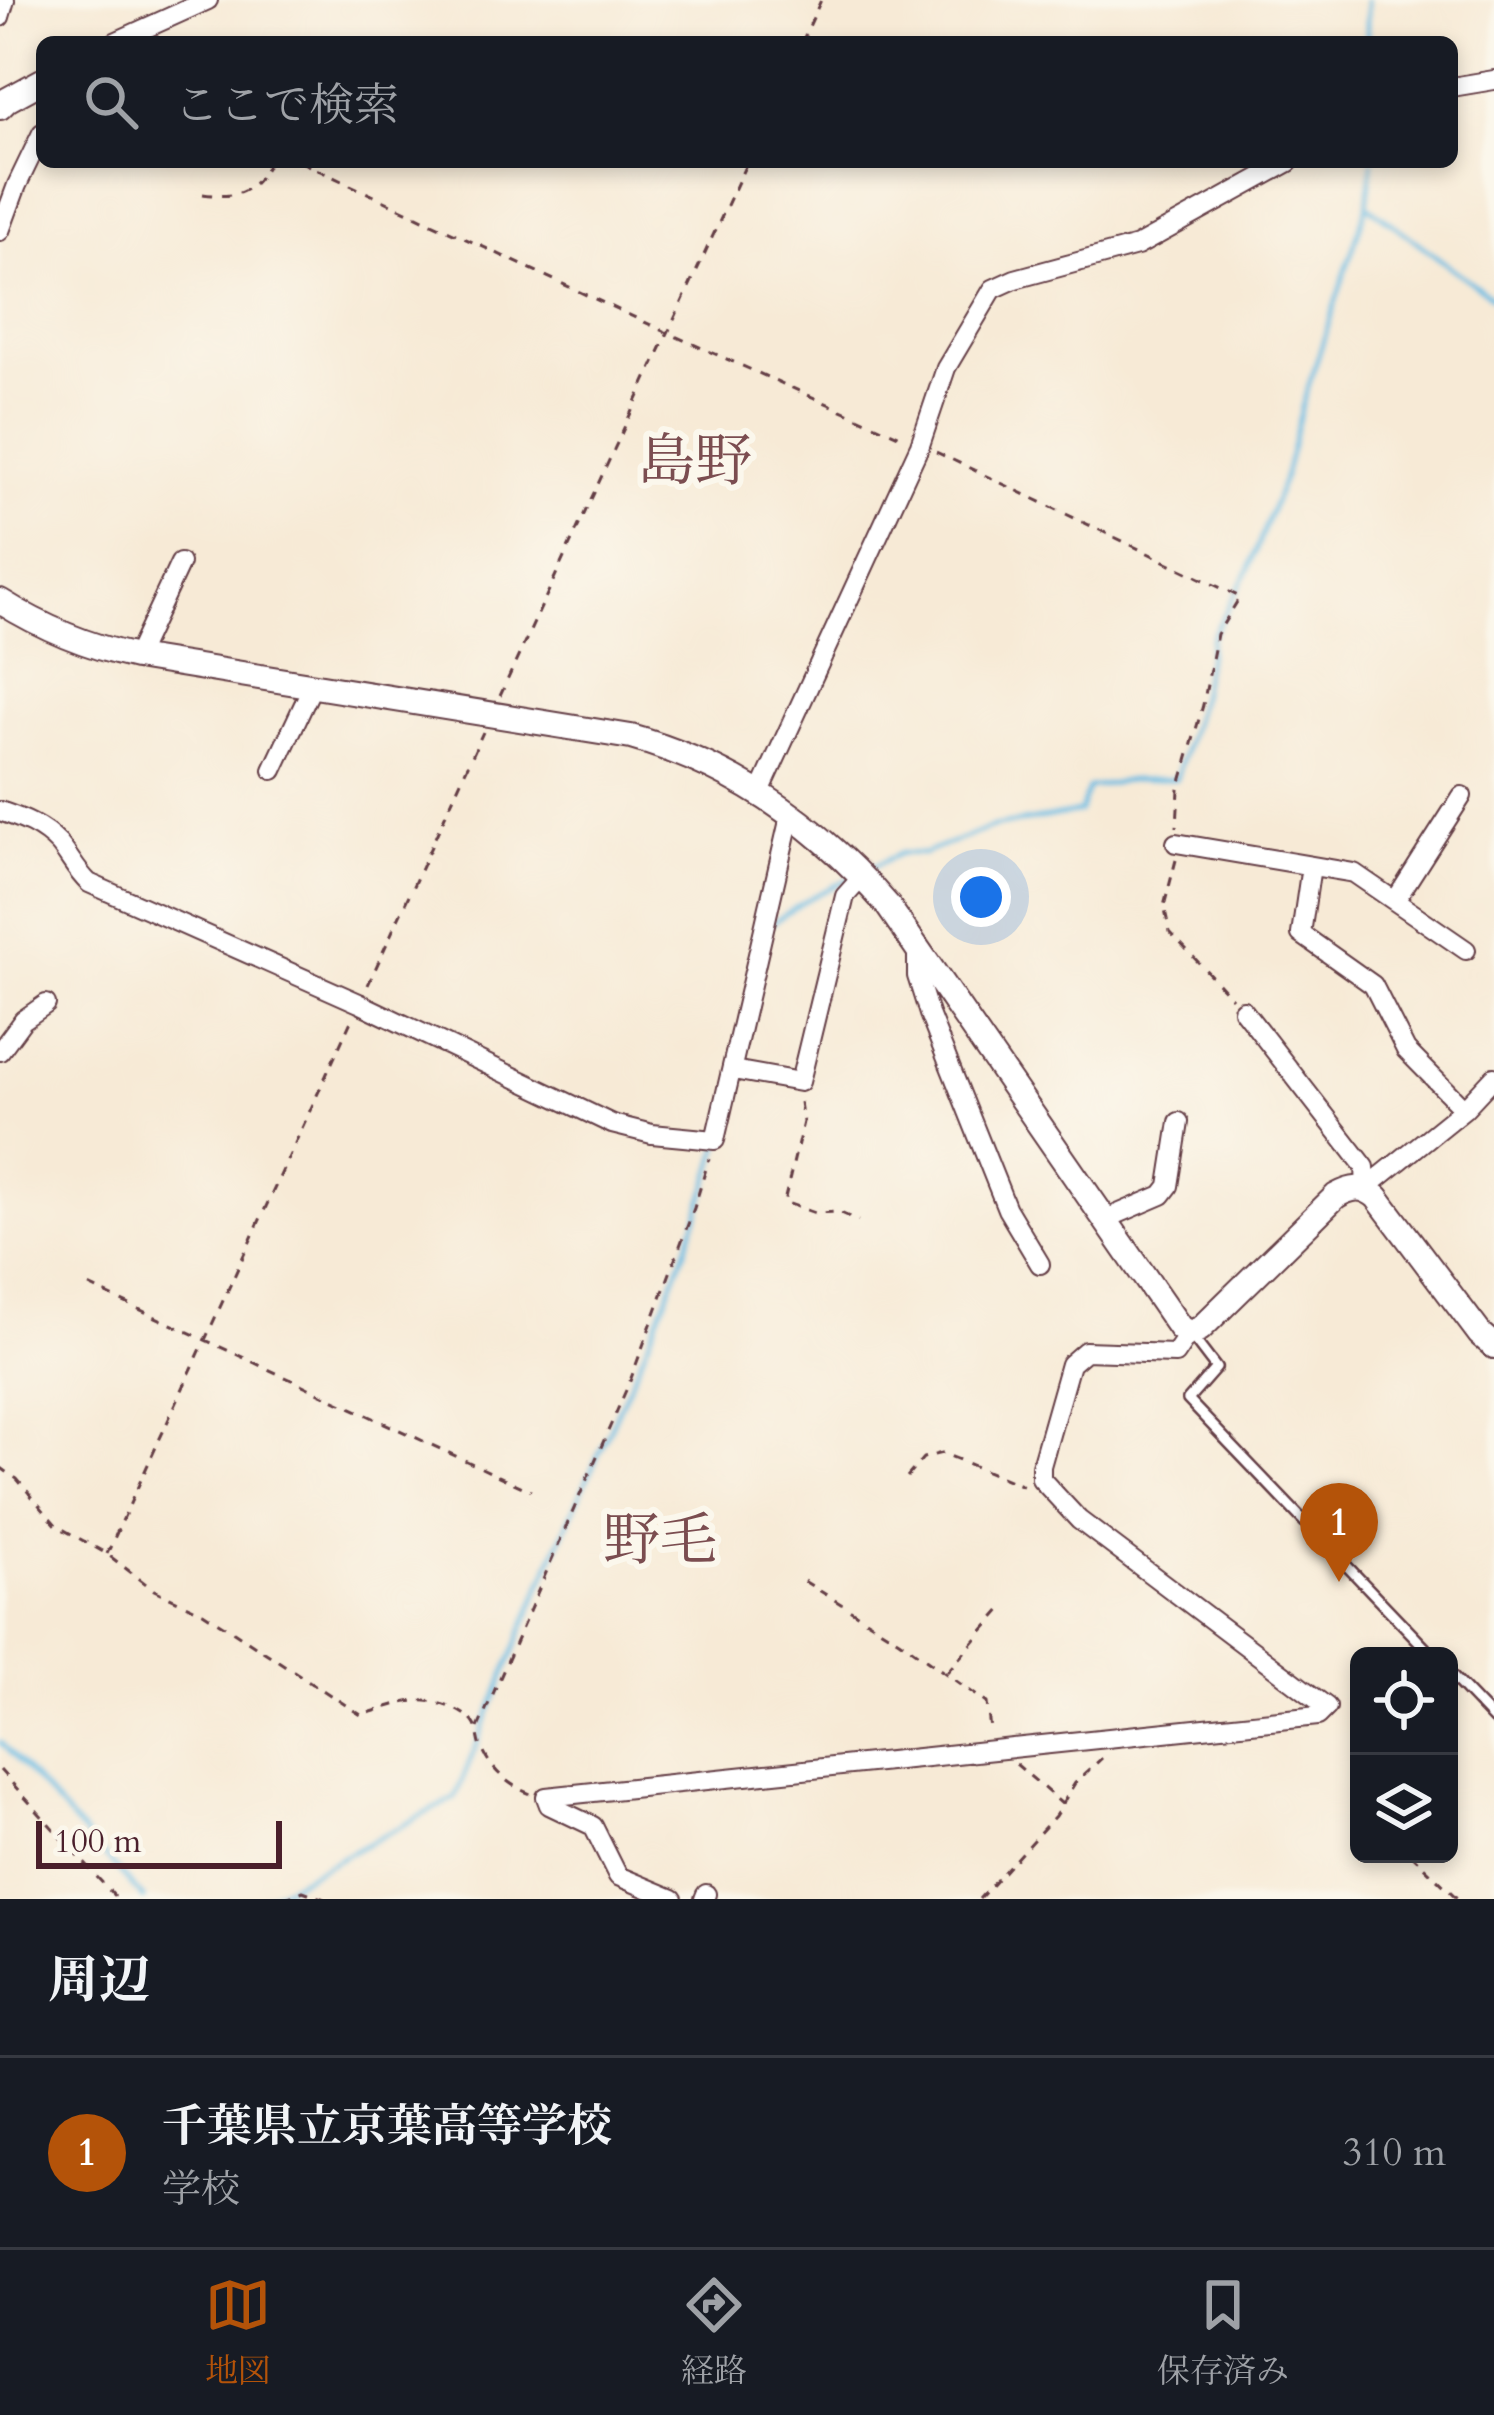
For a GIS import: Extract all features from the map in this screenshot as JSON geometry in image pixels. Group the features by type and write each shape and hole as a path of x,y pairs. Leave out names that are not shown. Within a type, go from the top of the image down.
{"street":[{"path":"0,17 5,0"},
{"path":"128,36 208,0"},
{"path":"1458,86 1494,80"},
{"path":"0,107 36,85"},
{"path":"0,231 36,145"},
{"path":"760,793 920,445 946,368 993,289 1137,246 1278,168"},
{"path":"136,657 180,563"},
{"path":"0,601 35,623 94,648 631,737 696,759 760,793 828,842 863,876 917,945 1180,1328 1190,1333"},
{"path":"273,770 313,685"},
{"path":"1395,901 1462,796"},
{"path":"0,811 34,823 59,844 89,883 359,1003 612,1124 652,1134 715,1140 790,812"},
{"path":"1176,843 1354,873 1466,950"},
{"path":"1311,866 1301,934 1373,985 1406,1050 1463,1109"},
{"path":"733,1070 800,1082 845,896 863,876"},
{"path":"917,945 917,976 929,1014 1007,1208 1040,1264"},
{"path":"0,1052 23,1020 46,1004"},
{"path":"1243,1010 1366,1167 1366,1188"},
{"path":"673,1899 618,1876 593,1826 549,1805 546,1797 1318,1716 1327,1707 1079,1520 1041,1478 1041,1466 1070,1364 1085,1351 1175,1354 1190,1333 1200,1329 1336,1196 1350,1188 1366,1188 1463,1109 1494,1077"},
{"path":"1106,1219 1162,1195 1168,1186 1179,1122"},
{"path":"1366,1188 1489,1332"}],"lane":[{"path":"1190,1333 1216,1368 1188,1400 1424,1647"},
{"path":"1458,1682 1494,1720"}],"path":[{"path":"805,36 821,0"},
{"path":"203,194 223,197 249,189 265,168"},
{"path":"314,168 1240,597 1216,634 1179,789 1176,860 1164,906 1170,932 1243,1010"},
{"path":"106,1554 744,168"},
{"path":"800,1082 803,1122 784,1202 815,1213 838,1212 858,1221"},
{"path":"477,1730 630,1381 715,1140"},
{"path":"89,1286 531,1491"},
{"path":"907,1477 923,1458 942,1453 1021,1486 1041,1478"},
{"path":"0,1467 17,1479 57,1526 106,1554 154,1591 203,1612 361,1715 423,1700 472,1719 492,1767 524,1792 546,1797"},
{"path":"804,1581 988,1703 999,1749 1062,1804"},
{"path":"946,1674 1003,1608"},
{"path":"980,1899 1117,1737"},
{"path":"0,1770 117,1899"},
{"path":"1420,1863 1458,1899"},
{"path":"284,1899 303,1891 323,1899"}],"waterway":[{"path":"1367,0 1367,36"},
{"path":"866,870 901,853 923,854 993,827 1080,812 1088,788 1129,780 1176,779 1211,638 1249,569 1285,474 1367,205 1372,168"},
{"path":"1367,205 1494,299"},
{"path":"772,923 850,878"},
{"path":"262,1899 455,1798 540,1587 671,1287 720,1144"},
{"path":"0,1742 144,1899"}],"place":[{"name":"千葉県立京葉高等学校","path":"1339,1582"}],"district":[{"name":"島野","path":"695,460"},
{"name":"野毛","path":"660,1539"}]}
